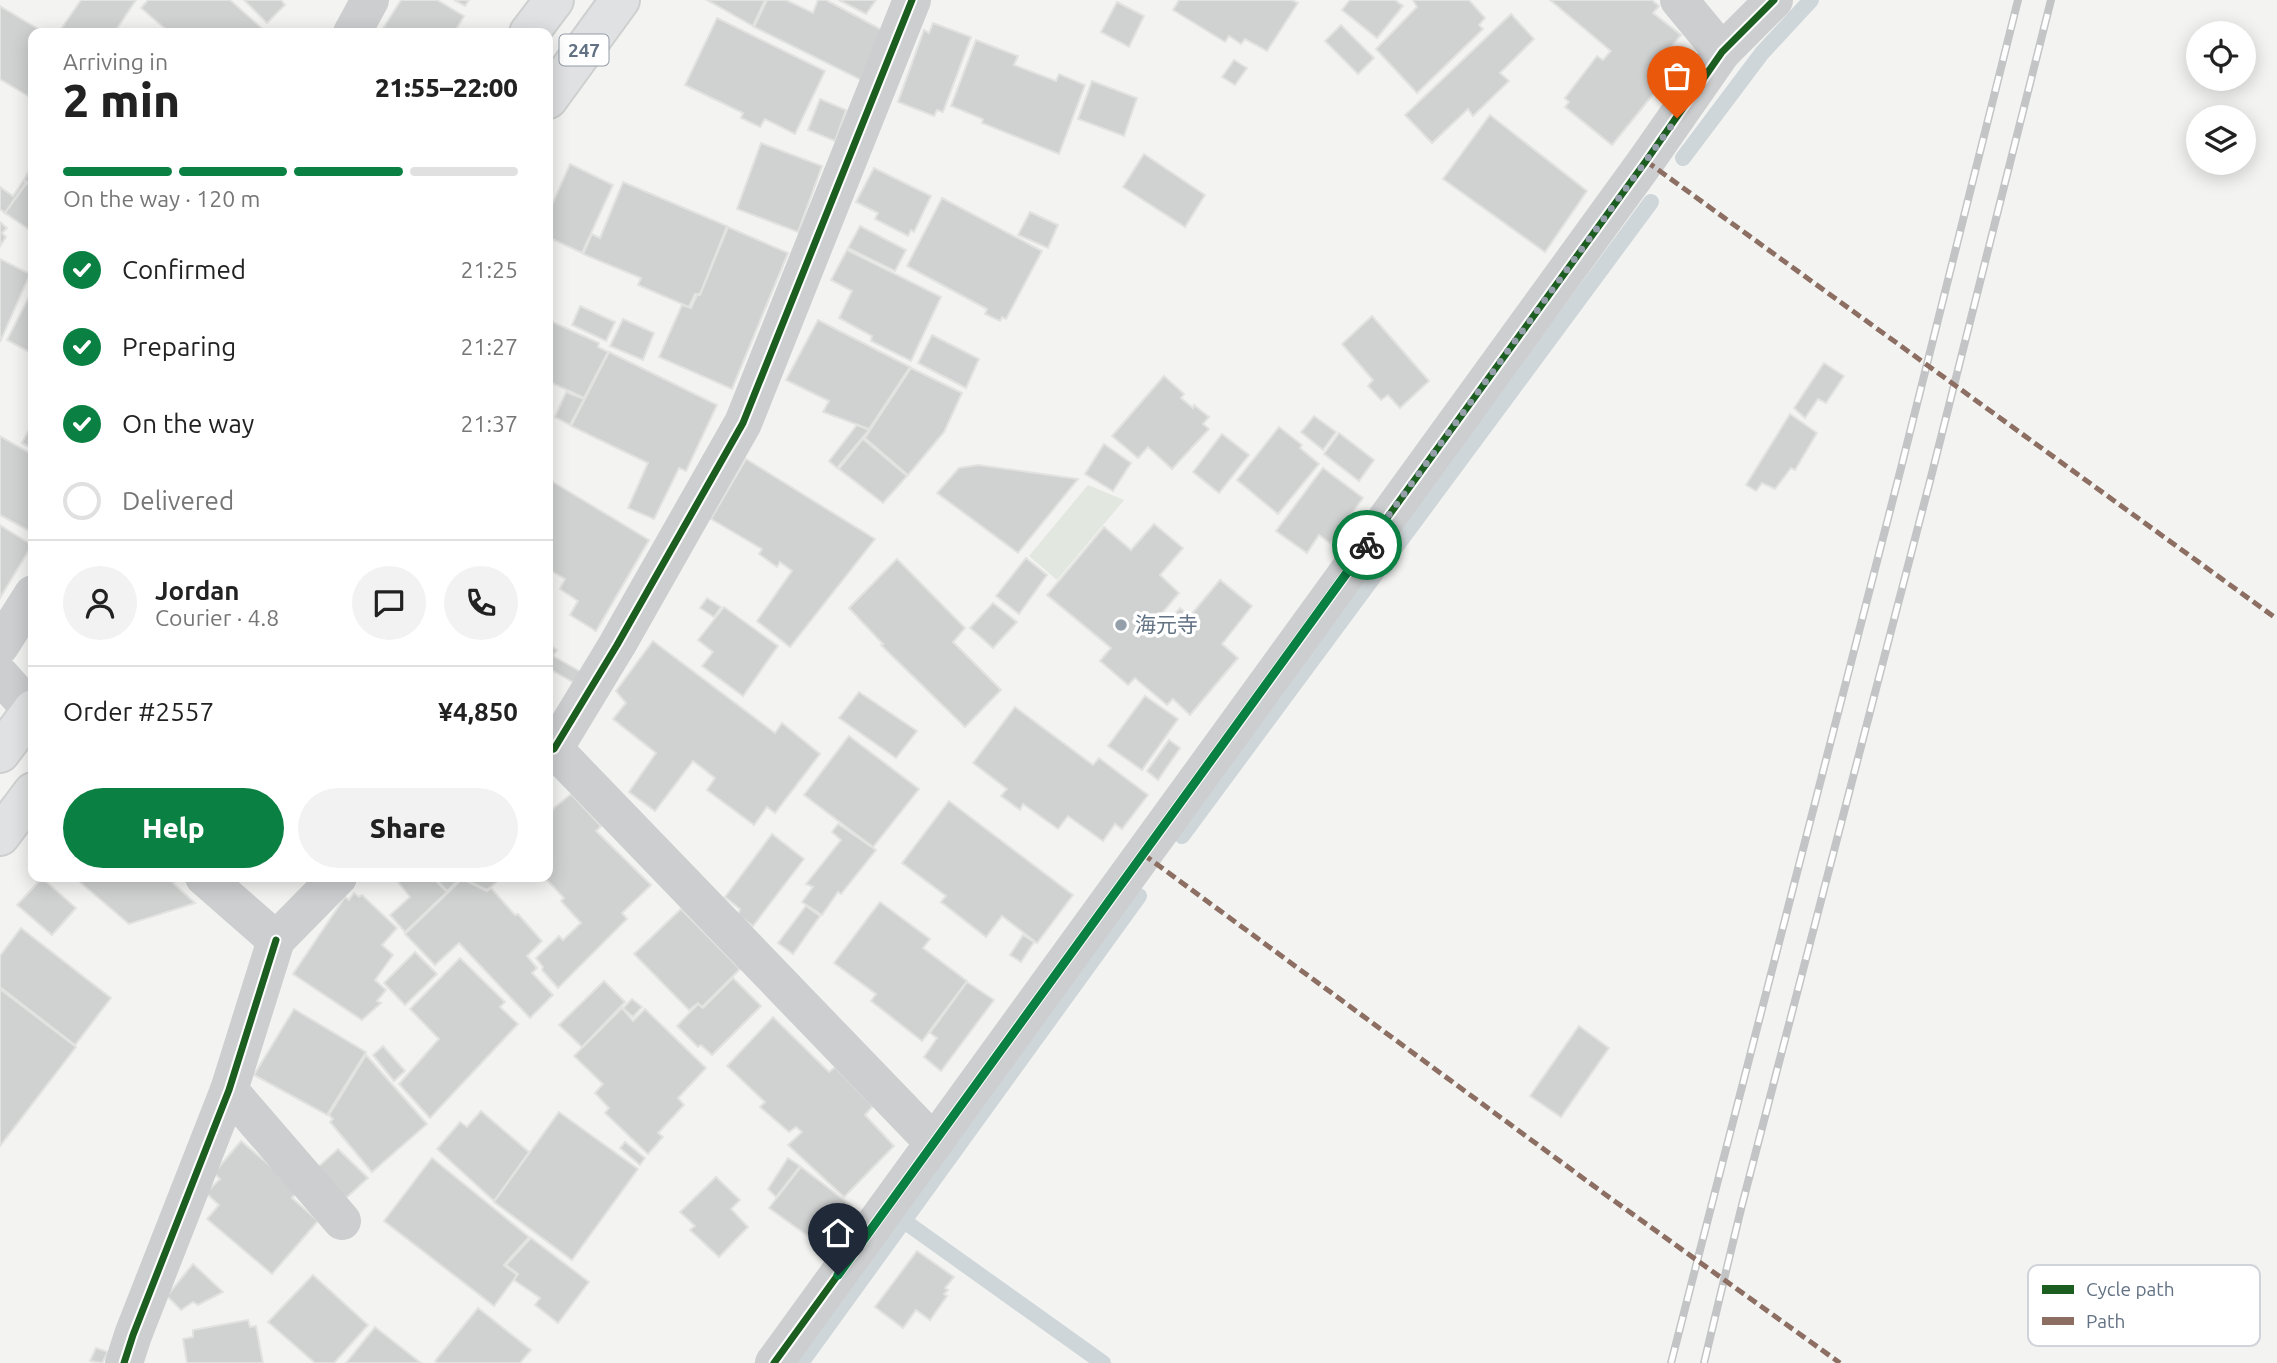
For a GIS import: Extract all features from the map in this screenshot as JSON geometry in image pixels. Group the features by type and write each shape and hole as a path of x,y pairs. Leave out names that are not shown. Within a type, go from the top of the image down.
{"highway":[{"name":"247","path":"534,28 554,0"},
{"name":"247","path":"553,92 620,0"},
{"path":"0,753 28,717"},
{"path":"0,836 28,799"}],"street":[{"path":"355,28 370,0"},
{"path":"553,747 617,645 743,423 912,0"},
{"path":"1679,0 1722,52"},
{"path":"774,1363 1638,172 1722,52 1774,0"},
{"path":"0,646 28,602"},
{"path":"0,675 28,705"},
{"path":"553,752 934,1143"},
{"path":"210,882 276,940"},
{"path":"124,1363 229,1090 276,940 333,882"},
{"path":"229,1090 342,1221"}],"shaded area":[{"path":"1088,485 1124,500 1057,580 1029,556"}],"building":[{"path":"81,0 136,0 117,28 62,28"},
{"path":"148,0 230,0 262,28 164,28 141,8"},
{"path":"244,0 281,0 285,5 267,23"},
{"path":"401,0 437,0 464,16 457,28 383,28"},
{"path":"454,0 469,0 465,6"},
{"path":"707,0 765,0 753,26"},
{"path":"767,0 786,0 813,13 818,0 826,0 882,30 861,80 754,27"},
{"path":"839,0 876,0 866,14"},
{"path":"1179,0 1292,0 1298,3 1267,51 1245,39 1241,44 1229,36 1225,42 1173,10"},
{"path":"1350,0 1395,0 1403,6 1377,38 1342,10"},
{"path":"1413,0 1469,0 1485,18 1479,25 1483,29 1417,93 1376,49 1417,7"},
{"path":"1550,0 1652,0 1659,6 1653,13 1681,35 1670,48 1682,59 1612,145 1565,107 1569,102 1565,98 1597,56 1603,60 1611,51"},
{"path":"1117,2 1144,16 1129,47 1101,32"},
{"path":"0,6 37,28 28,28 28,96 0,79"},
{"path":"1511,14 1534,39 1500,73 1509,81 1473,116 1468,109 1432,143 1405,115"},
{"path":"717,18 825,71 795,134 765,119 760,127 741,118 743,113 685,85"},
{"path":"933,23 971,37 943,112 937,110 934,116 898,102 924,30 929,33"},
{"path":"1341,25 1374,58 1358,74 1325,41"},
{"path":"976,40 1018,56 1014,65 1056,81 1059,74 1085,85 1059,154 982,123 983,119 951,106"},
{"path":"1234,60 1247,68 1235,85 1222,77"},
{"path":"1092,81 1137,98 1124,136 1078,119"},
{"path":"820,99 846,110 835,141 808,130"},
{"path":"1490,115 1587,191 1545,252 1443,179"},
{"path":"761,143 822,166 798,232 737,209"},
{"path":"1144,154 1205,195 1185,227 1123,187"},
{"path":"570,164 613,185 582,253 553,239 553,203"},
{"path":"874,168 931,196 914,232 911,230 908,236 875,219 878,213 856,202"},
{"path":"23,181 26,182 5,213 0,209 0,187 13,196"},
{"path":"623,182 727,226 700,294 695,294 689,307 638,285 641,278 583,254 592,234 600,238"},
{"path":"27,183 28,184 28,229 5,213"},
{"path":"942,198 1042,251 1006,319 1002,317 1000,321 985,314 987,309 907,266"},
{"path":"1030,212 1058,225 1048,248 1018,235"},
{"path":"0,222 7,228 2,233 6,237 0,246"},
{"path":"860,226 906,250 895,271 848,248"},
{"path":"728,227 788,253 732,389 659,357 682,305 691,308 697,295 700,295"},
{"path":"847,250 941,297 911,361 871,341 872,336 839,318 852,291 831,280"},
{"path":"0,259 28,273 28,279 0,342"},
{"path":"28,299 28,351 7,340"},
{"path":"580,306 615,322 606,341 572,325"},
{"path":"1372,316 1429,381 1400,408 1388,395 1381,400 1368,386 1373,380 1342,344"},
{"path":"623,319 654,333 643,360 610,346"},
{"path":"818,320 910,367 869,429 823,412 829,401 786,380"},
{"path":"553,322 599,343 598,347 608,352 584,398 553,383"},
{"path":"932,335 979,359 966,388 918,363"},
{"path":"609,352 717,405 686,471 679,468 654,519 628,508 648,463 571,426"},
{"path":"1824,363 1844,376 1826,403 1818,399 1805,418 1794,408"},
{"path":"911,368 962,393 944,432 908,475 865,438"},
{"path":"1164,376 1184,394 1181,398 1209,417 1203,424 1209,429 1172,469 1148,447 1138,458 1112,436"},
{"path":"566,392 584,399 570,425 555,417"},
{"path":"1790,414 1817,433 1795,470 1791,468 1775,489 1762,483 1756,491 1746,485"},
{"path":"1314,416 1336,432 1323,450 1301,432"},
{"path":"857,425 869,430 837,468 829,461"},
{"path":"1279,427 1302,445 1300,448 1319,464 1278,514 1237,480"},
{"path":"28,432 28,446 22,443"},
{"path":"1339,433 1374,460 1359,481 1324,454"},
{"path":"1222,434 1249,455 1219,493 1193,472"},
{"path":"0,436 28,452 28,530 0,515"},
{"path":"863,439 907,476 883,503 839,469"},
{"path":"1104,444 1131,463 1113,491 1085,474"},
{"path":"746,459 875,539 790,647 757,621 792,571 780,562 777,567 759,554 762,549 711,519"},
{"path":"978,465 1078,479 1018,553 937,493 959,468"},
{"path":"1323,468 1363,498 1330,543 1319,535 1307,553 1276,531"},
{"path":"553,482 649,540 596,631 570,615 578,601 560,589 565,579 553,572"},
{"path":"1154,524 1183,548 1160,575 1179,593 1157,619 1164,626 1180,608 1190,616 1220,580 1252,606 1222,644 1238,658 1190,715 1173,699 1167,705 1135,678 1128,685 1100,661 1111,648 1047,595 1104,527 1131,550"},
{"path":"0,525 28,542 28,552 0,598"},
{"path":"1026,558 1047,575 1019,614 996,596"},
{"path":"897,559 965,628 953,642 1001,690 965,727 881,645 883,644 849,608"},
{"path":"707,598 721,607 714,617 700,608"},
{"path":"993,603 1017,622 993,648 970,628"},
{"path":"724,607 778,646 743,696 702,666 713,652 698,640"},
{"path":"653,641 775,733 782,723 820,754 775,813 767,807 754,825 707,790 715,778 693,761 655,811 629,792 656,753 613,719 626,703 616,691"},
{"path":"553,656 583,673 576,684 553,671"},
{"path":"859,692 917,731 896,758 839,718"},
{"path":"1145,696 1178,719 1142,770 1108,746"},
{"path":"1015,707 1093,765 1099,758 1148,795 1122,829 1115,824 1103,841 1068,816 1058,829 1023,804 1020,810 1001,796 1007,789 973,763"},
{"path":"849,736 919,789 873,847 804,795"},
{"path":"1169,740 1180,748 1158,780 1147,771"},
{"path":"571,794 601,826 596,831 651,885 622,913 627,919 558,988 542,970 543,967 536,958 559,936 563,940 581,923 561,901 564,898 549,882 553,882 554,808"},
{"path":"949,801 1073,895 1037,943 1002,916 986,937 941,902 946,896 902,863"},
{"path":"838,824 876,850 841,894 838,892 822,915 802,902 813,887 806,884 841,840 832,832"},
{"path":"772,834 804,859 753,926 738,915 740,909 725,897"},
{"path":"38,882 47,882 76,908 52,935 17,905"},
{"path":"80,882 174,882 195,903 129,924"},
{"path":"398,882 437,882 447,892 405,932 390,915 410,897"},
{"path":"439,882 456,882 447,891"},
{"path":"459,882 468,882 487,891 491,888 542,941 527,956 537,968 532,973 553,995 530,1018 459,943 435,965 405,934"},
{"path":"471,882 496,882 487,890"},
{"path":"354,893 359,897 362,895 397,928 382,945 393,955 375,980 386,990 377,1001 381,1003 362,1020 293,974 345,897 349,900"},
{"path":"880,902 930,939 923,948 967,981 922,1041 871,1001 876,994 834,963"},
{"path":"806,906 820,916 793,954 778,943"},
{"path":"681,909 740,969 702,1007 698,1003 689,1010 634,954"},
{"path":"21,928 111,998 75,1045 0,987 0,956"},
{"path":"1023,935 1034,942 1021,962 1010,955"},
{"path":"415,952 437,974 405,1005 384,983"},
{"path":"460,958 505,1002 500,1007 518,1024 430,1118 399,1084 439,1039 410,1009"},
{"path":"733,978 761,1006 712,1055 701,1045 698,1047 677,1026 698,1004 703,1008"},
{"path":"604,981 625,1002 582,1047 559,1025"},
{"path":"967,982 994,1000 941,1071 924,1057 937,1038 930,1033"},
{"path":"0,989 76,1047 0,1146"},
{"path":"632,999 642,1007 633,1017 623,1008"},
{"path":"622,1008 633,1021 645,1009 706,1068 678,1098 684,1105 658,1133 663,1137 648,1154 605,1113 609,1108 595,1093 603,1084 574,1056"},
{"path":"294,1009 366,1052 327,1115 254,1075"},
{"path":"773,1017 829,1072 835,1067 873,1106 865,1115 894,1146 844,1197 788,1145 802,1132 796,1127 789,1132 760,1107 765,1102 727,1066"},
{"path":"1579,1026 1609,1048 1561,1117 1530,1096"},
{"path":"383,1046 405,1071 394,1081 373,1055"},
{"path":"366,1055 427,1124 372,1172 330,1122 333,1119 329,1115"},
{"path":"481,1111 529,1152 494,1201 437,1149 460,1122 467,1127"},
{"path":"559,1112 638,1169 572,1260 494,1202"},
{"path":"241,1141 299,1190 292,1198 318,1221 272,1274 207,1219 219,1205 206,1193 220,1179 214,1173"},
{"path":"625,1142 645,1158 640,1165 620,1148"},
{"path":"338,1149 368,1178 346,1198 317,1168"},
{"path":"432,1158 529,1237 504,1265 517,1275 494,1306 384,1221"},
{"path":"788,1158 800,1166 776,1197 768,1189"},
{"path":"801,1167 852,1206 822,1246 769,1208"},
{"path":"716,1177 740,1200 731,1209 748,1227 719,1257 690,1230 695,1226 680,1212"},
{"path":"531,1238 589,1282 558,1323 535,1305 540,1298 514,1280 518,1274 506,1265"},
{"path":"917,1251 954,1277 945,1288 948,1290 944,1294 947,1296 930,1320 916,1310 903,1328 875,1307"},
{"path":"193,1264 223,1292 198,1305 193,1302 181,1310 167,1296"},
{"path":"313,1275 368,1325 334,1363 315,1363 268,1322"},
{"path":"478,1308 531,1350 520,1363 435,1361"},
{"path":"248,1320 250,1327 256,1326 263,1363 187,1363 183,1339 193,1337 193,1330"},
{"path":"375,1327 421,1363 346,1363"},
{"path":"96,1348 108,1352 102,1363 90,1361"}],"waterway":[{"path":"1683,158 1762,53 1811,0"},
{"path":"1182,836 1651,202"},
{"path":"801,1363 1139,896"},
{"path":"904,1221 1103,1363"}],"railway":[{"path":"1671,1363 2018,0"},
{"path":"1704,1363 1741,1209 1931,477 2051,0"}],"marked path":[{"path":"1646,161 2277,619"},
{"path":"1143,854 1606,1195 1840,1363"}],"cycle path":[{"path":"553,749 617,645 743,423 912,0"},
{"path":"774,1363 1646,161 1722,52 1774,0"},
{"path":"124,1363 229,1090 276,940"}],"way so far":[{"path":"1367,545 1677,118"}],"place":[{"name":"海元寺","path":"1121,625"}],"route":[{"path":"838,1275 1367,545"}]}
